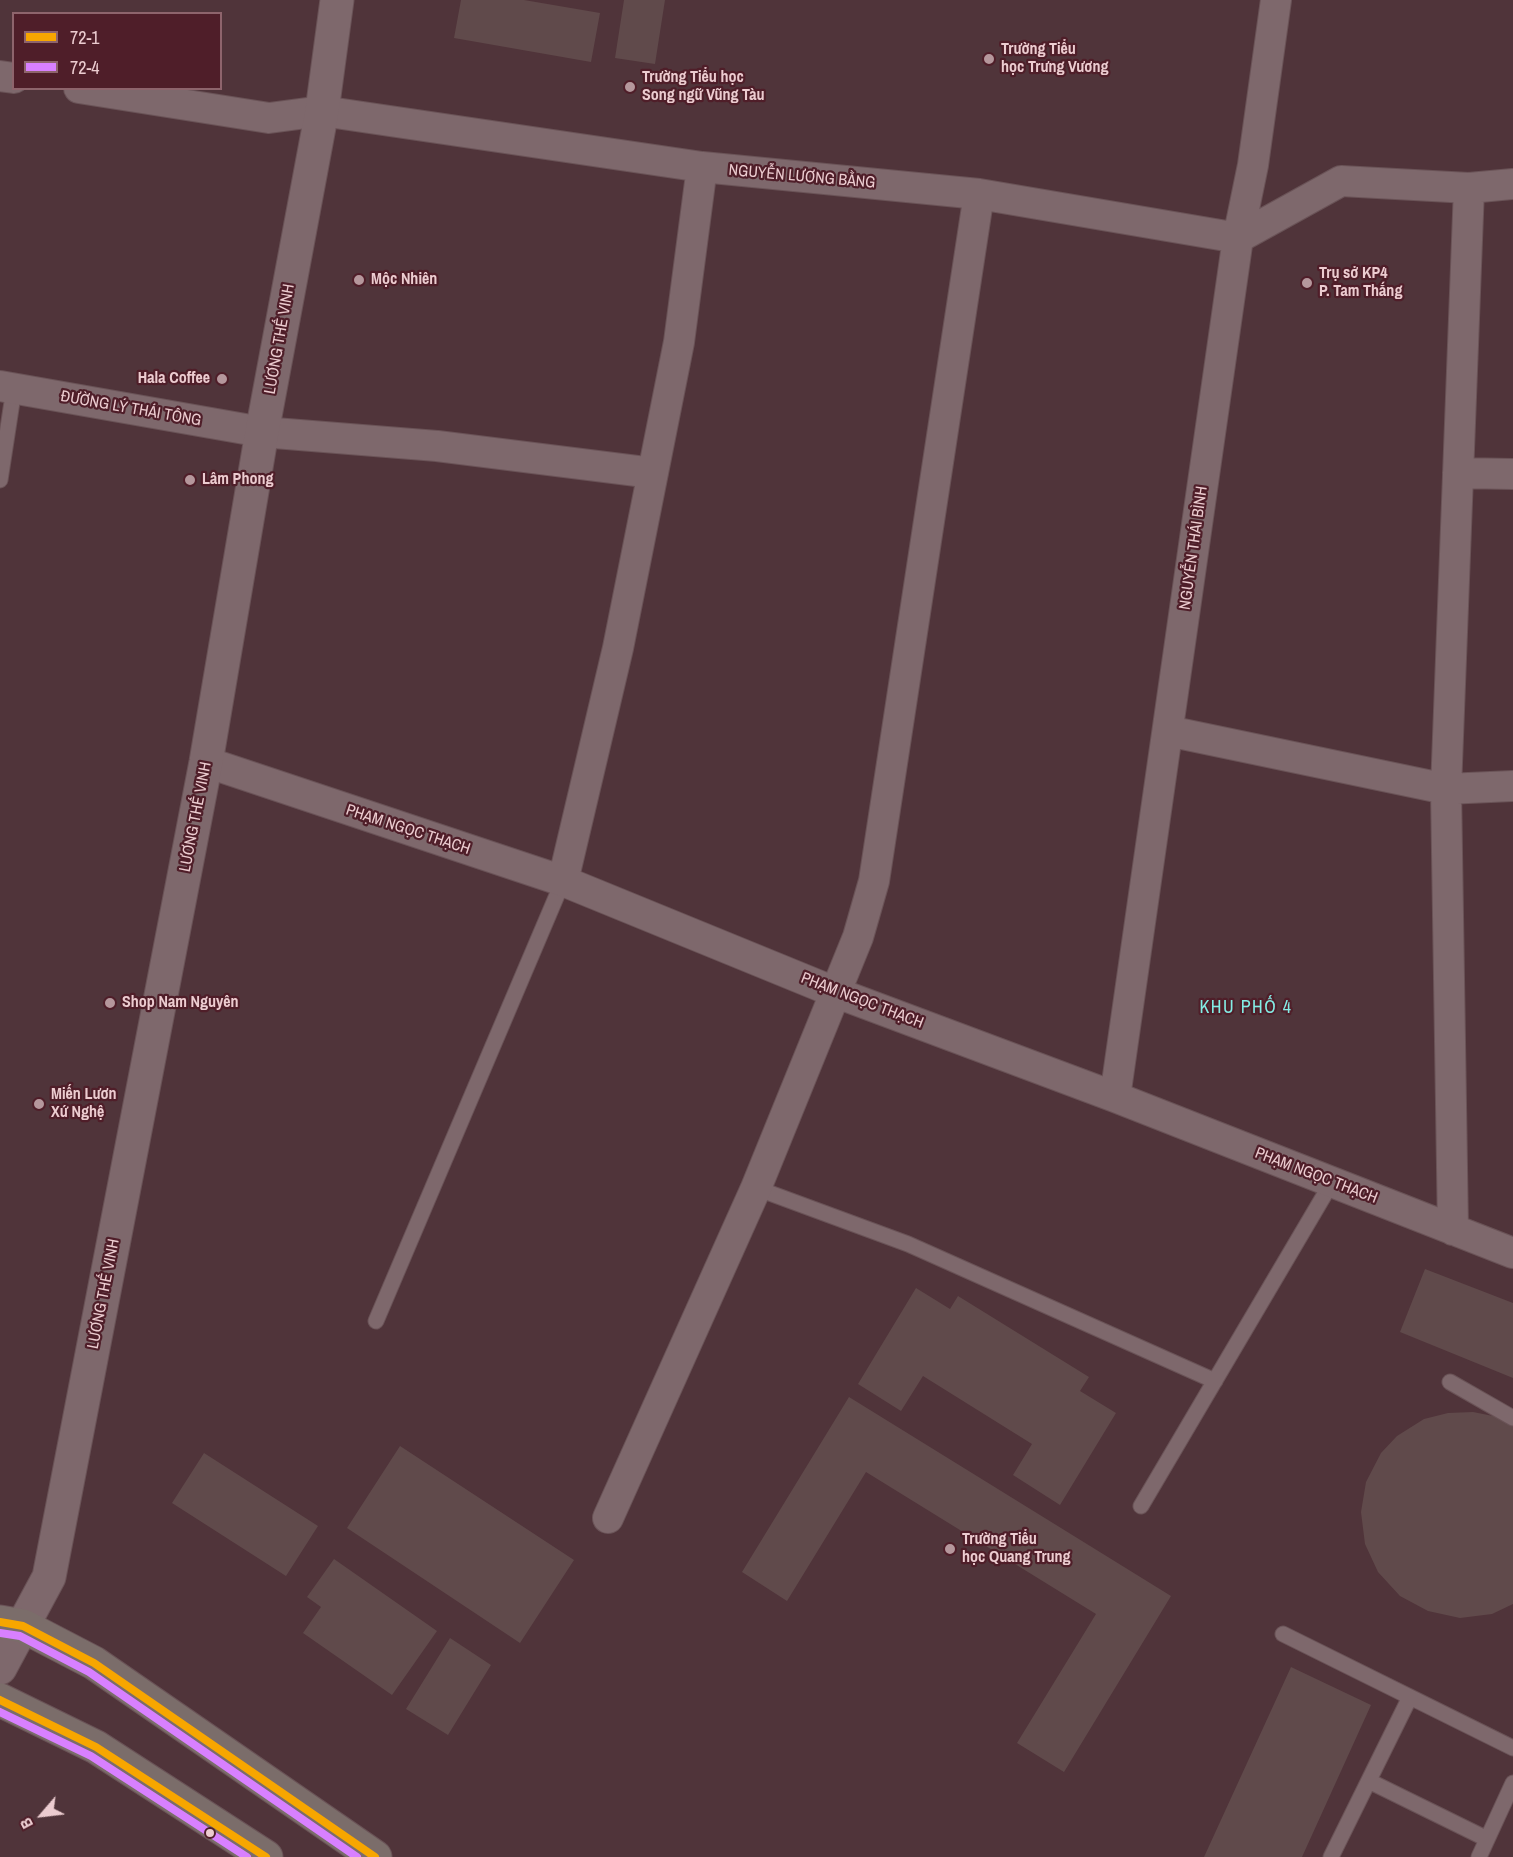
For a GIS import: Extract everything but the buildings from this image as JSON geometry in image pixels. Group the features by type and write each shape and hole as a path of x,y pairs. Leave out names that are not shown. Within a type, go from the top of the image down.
{"main road":[{"path":"11,1624 94,1663 375,1857"},
{"path":"0,1700 96,1746 266,1857"}],"street":[{"name":"LƯƠNG THẾ VINH","path":"0,1668 11,1624 49,1577 206,762 262,432 322,111 337,0"},
{"name":"NGUYỄN THÁI BÌNH","path":"1115,1097 1238,238 1252,165 1276,0"},
{"name":"NGUYỄN LƯƠNG BẰNG","path":"92,90 269,118 322,111 702,167 979,194 1238,238"},
{"path":"563,881 618,648 679,342 702,167"},
{"path":"1238,238 1341,181 1468,188 1513,183"},
{"path":"1453,1230 1446,789 1468,188"},
{"path":"608,1518 756,1188 837,993 858,937 874,881 979,194"},
{"name":"ĐƯỜNG LÝ THÁI TÔNG","path":"7,388 262,432 437,446 653,473"},
{"path":"1458,473 1513,474"},
{"path":"1168,732 1446,789 1513,786"},
{"name":"PHẠM NGỌC THẠCH","path":"206,762 563,881 837,993 1115,1097 1513,1253"}],"lane":[{"path":"0,480 7,388"},
{"path":"376,1321 563,881"},
{"path":"1141,1506 1332,1182"},
{"path":"756,1188 908,1244 1215,1381"},
{"path":"1450,1382 1513,1418"},
{"path":"1283,1634 1513,1748"},
{"path":"1331,1857 1410,1697"},
{"path":"1368,1781 1487,1839"},
{"path":"1479,1857 1487,1839 1506,1811 1513,1783"}],"transit line":[{"name":"72-1","path":"0,1622 23,1626 94,1663 375,1857"},
{"name":"72-4","path":"0,1633 20,1636 89,1672 357,1857"},
{"name":"72-1","path":"0,1700 96,1747 266,1857"},
{"name":"72-4","path":"0,1712 91,1756 247,1857"}],"place":[{"name":"Trường Tiểu học Trưng Vương","path":"989,59"},
{"name":"Trường Tiểu học Song ngữ Vũng Tàu","path":"630,87"},
{"name":"Mộc Nhiên","path":"359,280"},
{"name":"Trụ sở KP4 P. Tam Thắng","path":"1307,283"},
{"name":"Hala Coffee","path":"222,379"},
{"name":"Lâm Phong","path":"190,480"},
{"name":"Shop Nam Nguyên","path":"110,1003"},
{"name":"Miến Lươn Xứ Nghệ","path":"39,1104"},
{"name":"Trường Tiểu học Quang Trung","path":"950,1549"}],"district":[{"name":"KHU PHỐ 4","path":"1246,1008"}]}
